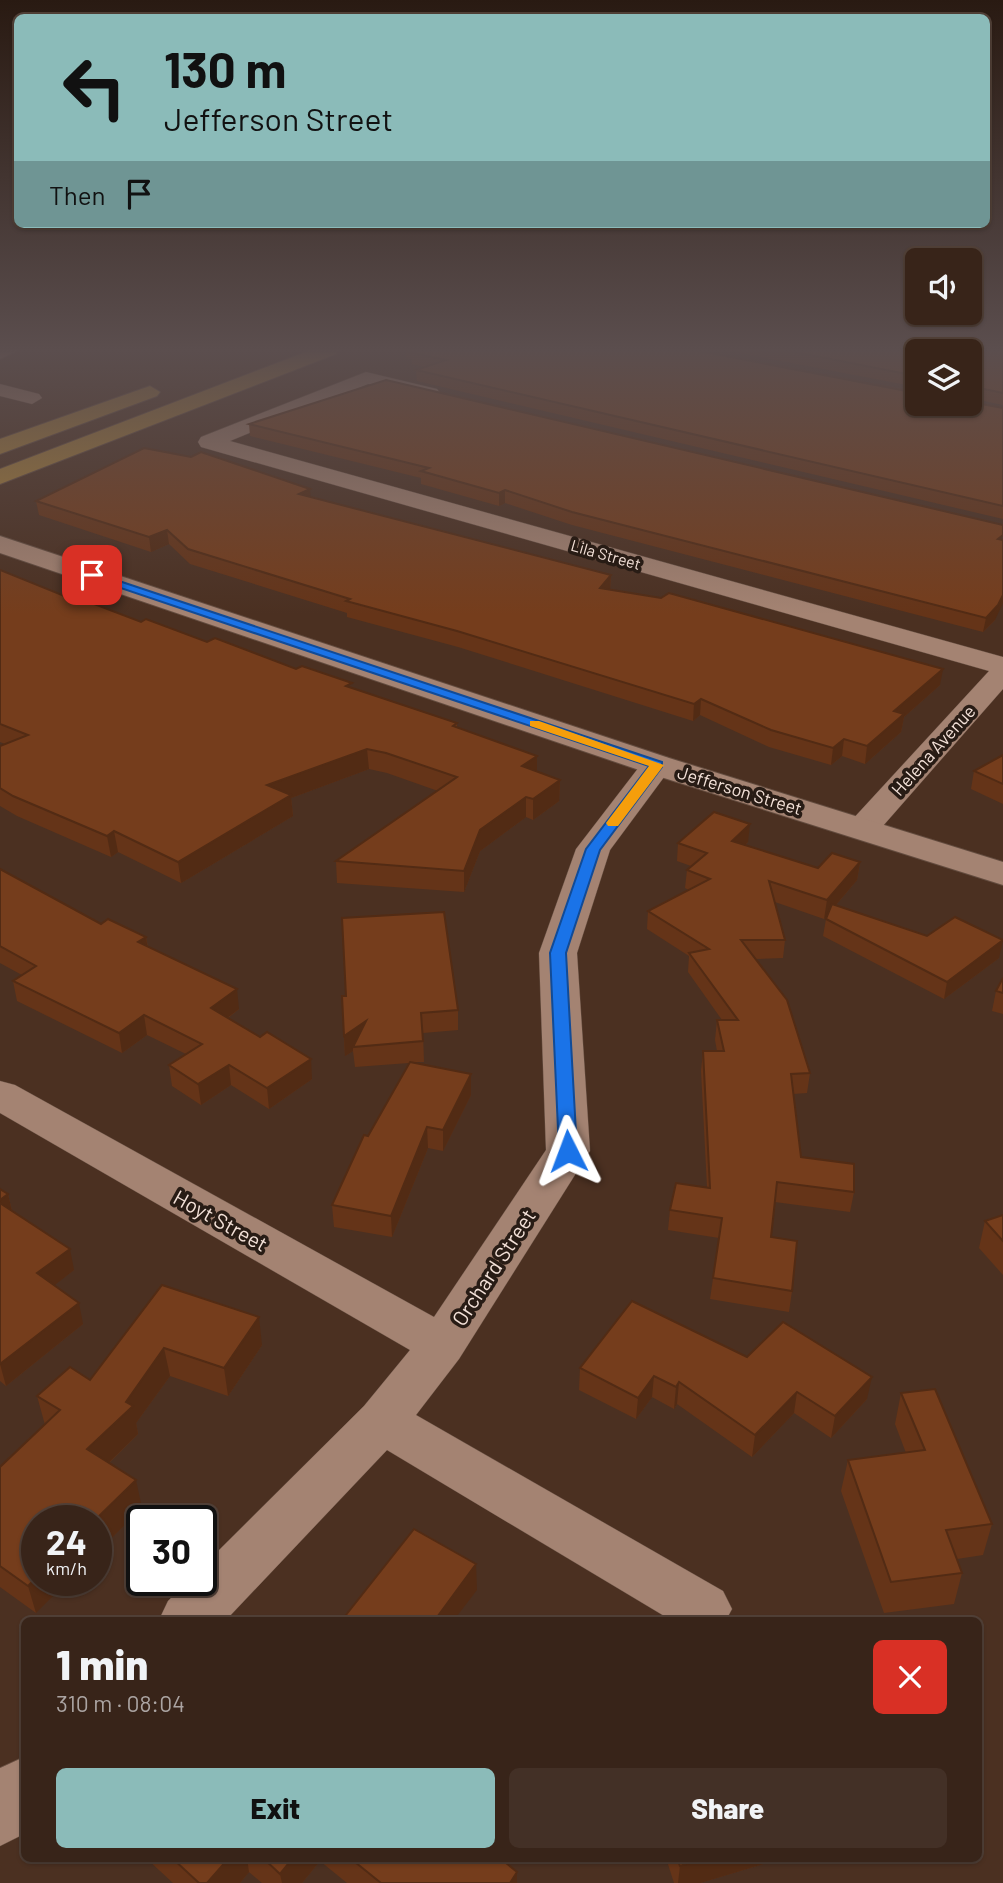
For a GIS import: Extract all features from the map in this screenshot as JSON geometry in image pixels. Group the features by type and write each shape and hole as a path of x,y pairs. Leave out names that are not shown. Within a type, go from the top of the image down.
{"highway":[{"path":"0,447 25,438"},
{"path":"0,477 102,438"}],"street":[{"name":"Lila Street","path":"219,438 209,442 1003,666"},
{"name":"Jefferson Street","path":"0,544 657,765 1003,874"},
{"name":"Helena Avenue","path":"863,828 1003,672"},
{"name":"Orchard Street","path":"191,1617 382,1421 442,1345 568,1151 558,953 593,849 657,765"},
{"name":"Hoyt Street","path":"0,1095 442,1345"},
{"path":"382,1421 703,1609"},
{"path":"0,1814 21,1791"}],"building":[{"path":"306,438 632,438 1003,525 1003,535 998,539 1003,540 1003,595 986,618 572,512 505,490 499,493 421,471 429,468"},
{"path":"709,438 1003,438 1003,506"},
{"path":"144,448 191,457 201,452 310,489 299,494 611,575 600,588 661,598 669,593 943,669 894,711 904,714 867,746 844,739 833,748 771,730 701,699 694,704 457,631 346,601 350,599 188,549 167,530 149,537 36,501"},
{"path":"0,570 84,604 89,602 141,622 146,619 207,642 215,638 296,669 302,666 352,683 346,686 457,723 453,726 537,756 522,766 560,780 533,799 526,797 480,830 464,871 336,861 457,777 367,749 267,785 291,795 178,862 114,831 107,836 0,788 0,746 28,735 0,724"},
{"path":"1003,755 1003,784 974,771"},
{"path":"714,812 750,824 732,841 818,868 832,853 860,862 827,900 769,881 785,940 741,940 787,1000 810,1073 791,1074 801,1157 854,1164 854,1192 777,1182 771,1237 797,1241 792,1291 713,1278 722,1218 670,1210 676,1183 710,1188 703,1051 724,1051 717,1020 738,1020 689,953 709,949 648,911 710,879 687,870 707,853 678,843"},
{"path":"0,869 101,924 108,919 146,937 138,942 237,989 211,1008 260,1037 267,1032 311,1059 267,1088 229,1065 198,1084 169,1065 202,1044 144,1015 119,1033 13,981 36,966 0,946"},
{"path":"832,904 927,936 955,917 1003,940 947,982 826,919"},
{"path":"444,912 458,1010 421,1013 423,1041 353,1047 366,1021 344,1036 342,996 346,996 342,918"},
{"path":"1003,978 1003,993 996,991"},
{"path":"410,1062 471,1074 443,1130 427,1127 391,1216 332,1205 364,1135 368,1136"},
{"path":"0,1189 8,1194 0,1200"},
{"path":"0,1203 70,1249 37,1273 79,1303 0,1364"},
{"path":"1003,1215 1003,1241 985,1221"},
{"path":"162,1285 259,1317 224,1368 164,1348 126,1402 133,1406 87,1449 136,1480 110,1505 21,1505 21,1581 0,1566 0,1467 60,1410 37,1396 70,1367 90,1380"},
{"path":"632,1301 747,1357 783,1322 872,1377 835,1416 797,1392 755,1435 679,1382 676,1387 654,1376 638,1398 580,1368"},
{"path":"935,1389 992,1524 946,1530 962,1573 891,1582 848,1460 925,1450 901,1393"},
{"path":"414,1529 476,1564 438,1616 440,1617 344,1617"},
{"path":"176,1862 225,1862 207,1883 199,1883"},
{"path":"267,1862 290,1862 280,1874"},
{"path":"355,1862 505,1862 517,1872 510,1883 381,1883"}],"slow traffic":[{"path":"535,723 657,765 613,823"}],"route":[{"path":"92,575 657,765 593,849 558,953 568,1151"}]}
